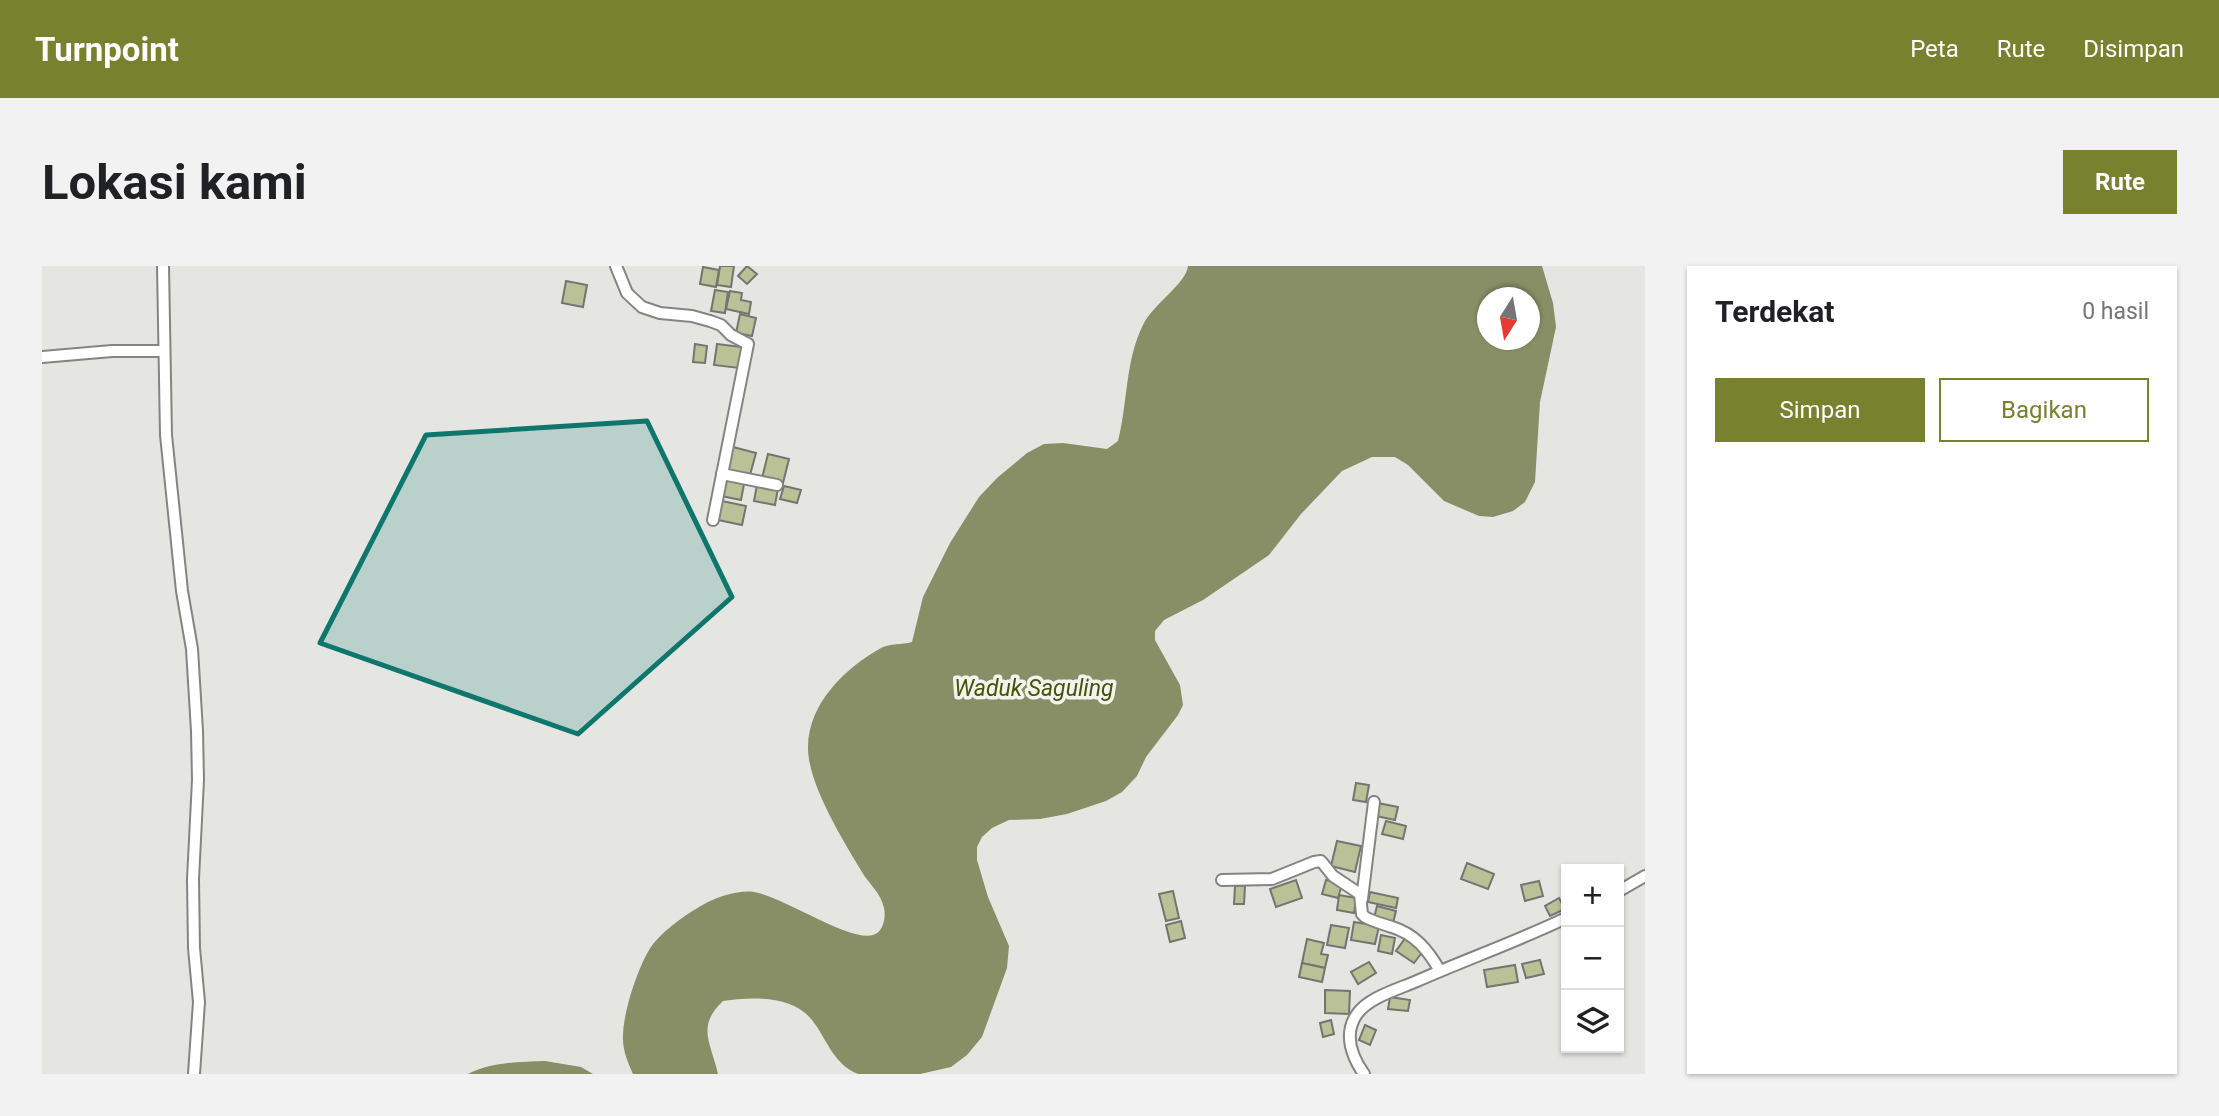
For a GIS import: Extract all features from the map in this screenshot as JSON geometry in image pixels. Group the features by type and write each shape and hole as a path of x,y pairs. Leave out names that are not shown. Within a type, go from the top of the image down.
{"street":[{"path":"163,266 166,435 182,591 191,642 197,731 198,780 193,878 194,948 199,1002 194,1074"},
{"path":"616,266 627,293 642,307 660,313 710,321 721,325 731,335 748,344 713,520"},
{"path":"42,357 112,351 164,351"},
{"path":"722,474 778,485"},
{"path":"1362,902 1374,802"},
{"path":"1222,880 1272,879 1308,863 1320,861 1333,876 1359,893 1364,916 1403,931 1421,943 1440,971"},
{"path":"1624,888 1645,876"},
{"path":"1364,1074 1350,1044 1355,1017 1366,1005 1561,920"}],"highlighted area":[{"path":"647,421 732,597 578,734 320,643 426,435"}],"water":[{"name":"Waduk Saguling","path":"1188,266 1542,266 1553,303 1556,327 1540,402 1535,482 1525,502 1513,511 1493,517 1479,516 1444,501 1408,465 1395,457 1372,457 1342,471 1301,514 1269,555 1203,600 1164,620 1155,631 1155,640 1180,685 1183,705 1146,757 1137,776 1122,792 1106,801 1067,814 1040,819 1009,820 992,828 982,837 977,847 977,860 988,897 1009,946 1007,968 982,1037 967,1055 951,1067 920,1074 858,1074 836,1058 804,1012 782,1002 746,999 723,1001 710,1019 709,1044 718,1074 633,1074 624,1048 623,1029 637,976 653,944 679,920 701,906 730,894 754,892 848,932 873,935 880,931 885,911 878,893 836,828 813,777 808,746 815,715 831,688 868,656 885,646 912,642 923,597 950,543 979,497 997,478 1027,453 1044,444 1063,443 1107,449 1118,441 1137,339 1147,317 1181,280"},
{"path":"545,1061 581,1067 593,1074 468,1074 496,1065"}],"building":[{"path":"720,266 734,266 731,287 717,285"},
{"path":"747,266 757,274 747,284 738,276"},
{"path":"703,267 719,270 716,287 700,284"},
{"path":"566,281 587,285 583,307 562,303"},
{"path":"715,290 728,292 725,313 711,311"},
{"path":"730,291 742,293 741,300 751,302 749,314 726,309"},
{"path":"740,314 756,318 752,336 736,333"},
{"path":"695,344 707,346 705,363 693,362"},
{"path":"717,344 742,347 739,368 714,365"},
{"path":"733,447 756,453 750,475 727,469"},
{"path":"768,454 789,459 783,483 762,478"},
{"path":"724,480 744,484 741,500 721,496"},
{"path":"757,485 778,488 775,505 754,501"},
{"path":"784,486 801,490 797,503 780,499"},
{"path":"722,501 746,506 742,525 718,520"},
{"path":"1356,783 1369,785 1366,802 1353,800"},
{"path":"1378,803 1398,807 1395,820 1376,816"},
{"path":"1386,821 1406,826 1403,839 1382,834"},
{"path":"1337,841 1361,846 1355,872 1331,866"},
{"path":"1467,863 1494,874 1488,889 1461,879"},
{"path":"1296,880 1302,898 1276,907 1270,889"},
{"path":"1326,880 1342,884 1338,898 1322,894"},
{"path":"1539,881 1543,896 1525,901 1521,885"},
{"path":"1235,886 1245,886 1244,904 1234,904"},
{"path":"1173,891 1179,918 1166,921 1159,894"},
{"path":"1370,892 1398,898 1396,908 1368,902"},
{"path":"1339,895 1356,898 1354,913 1337,910"},
{"path":"1559,898 1561,911 1550,916 1545,906"},
{"path":"1377,906 1396,911 1393,923 1374,918"},
{"path":"1181,921 1185,938 1170,942 1166,925"},
{"path":"1354,922 1379,926 1375,944 1351,940"},
{"path":"1331,925 1349,928 1345,948 1327,945"},
{"path":"1381,935 1395,938 1392,954 1378,951"},
{"path":"1406,937 1424,950 1414,963 1396,951"},
{"path":"1307,939 1324,943 1321,954 1328,955 1325,968 1302,963"},
{"path":"1540,960 1544,974 1526,978 1522,964"},
{"path":"1369,962 1376,973 1358,984 1351,972"},
{"path":"1302,963 1325,968 1322,982 1299,977"},
{"path":"1515,965 1518,982 1487,987 1484,970"},
{"path":"1325,990 1350,991 1349,1014 1325,1013"},
{"path":"1390,997 1410,1000 1408,1011 1388,1009"},
{"path":"1331,1020 1334,1034 1323,1037 1320,1023"},
{"path":"1365,1025 1376,1030 1370,1045 1359,1040"}]}
